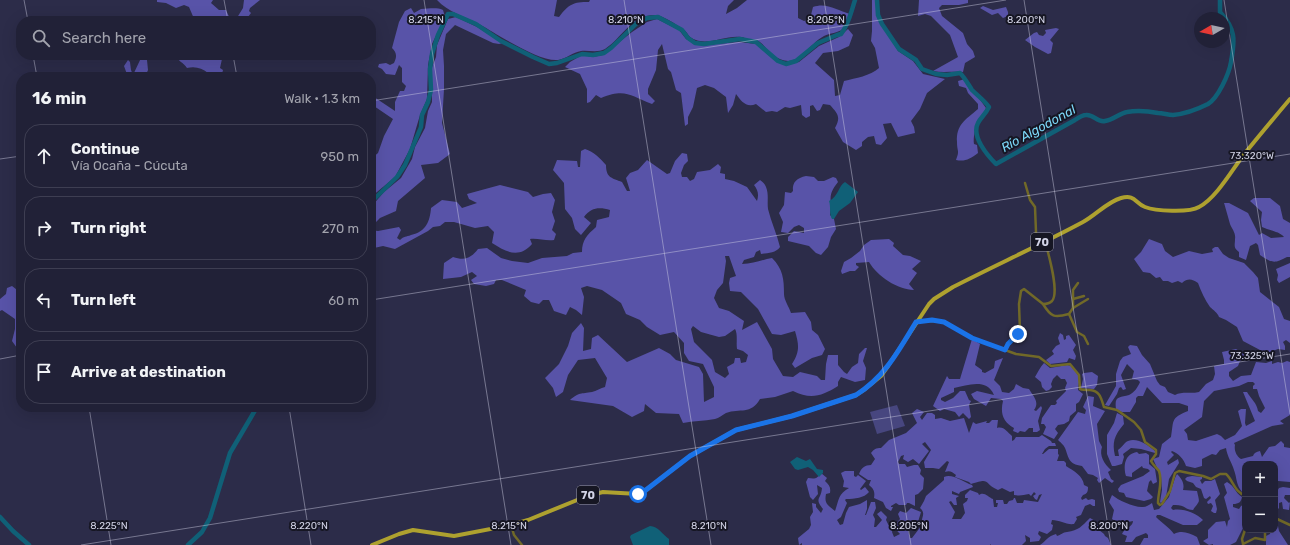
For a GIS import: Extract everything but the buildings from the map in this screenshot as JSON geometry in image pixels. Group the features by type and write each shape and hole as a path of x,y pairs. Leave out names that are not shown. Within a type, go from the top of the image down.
{"main road":[{"name":"70","path":"372,545 413,530 454,536 511,525 528,520 595,493 642,493 690,456 736,430 792,416 856,395 865,390 881,376 929,304 942,293 1084,222 1108,204 1122,198 1133,198 1142,206 1152,209 1187,211 1198,208 1206,202 1225,181 1242,157 1290,99"}],"street":[{"path":"1025,182 1030,200 1035,207 1035,238 1038,244"},
{"path":"1043,304 1052,301 1055,290 1045,241"},
{"path":"1073,308 1073,290 1078,283"},
{"path":"1005,350 1008,344 1020,332 1019,304 1021,291 1024,289 1043,304 1048,313 1052,316 1068,314 1073,308 1088,299"},
{"path":"1073,299 1084,296"},
{"path":"1068,314 1076,332 1084,336 1088,344"},
{"path":"916,322 932,320 944,322 972,338 1016,354 1039,357 1052,366 1070,364 1080,375 1080,389 1092,390 1098,393 1106,408 1117,410 1134,422 1141,430 1145,442 1156,451 1156,454 1151,461 1159,471 1161,486 1158,499 1159,504 1162,504 1166,498 1170,491 1175,473 1179,471 1211,479 1220,474 1226,474 1231,479 1239,493 1242,494"},
{"path":"1278,519 1290,525"},
{"path":"511,525 514,535 522,545"},
{"path":"1244,533 1242,538 1243,544 1255,538 1265,540 1264,533"}],"shaded area":[{"path":"157,0 213,0 211,3 219,10 226,10 229,16 193,16 189,7 184,5 176,8 166,3 157,2"},
{"path":"244,0 260,0 250,8 249,11 251,13 249,16 238,16 243,8"},
{"path":"437,0 557,0 554,16 559,17 566,9 575,3 589,2 590,0 734,0 728,6 726,14 747,0 798,0 798,18 804,21 810,19 813,7 822,5 850,14 844,29 824,36 800,57 788,61 771,54 760,42 742,37 730,37 712,41 696,40 691,38 685,30 656,15 640,18 634,22 605,49 599,51 578,52 558,60 540,57 529,52 479,24 451,11"},
{"path":"872,0 876,0 878,17 898,51 913,61 923,74 945,79 927,93 920,109 911,121 915,133 898,137 891,123 883,124 887,138 881,145 876,144 874,136 868,137 862,142 862,146 856,150 843,142 835,128 838,121 838,116 830,105 823,104 820,110 817,111 813,105 810,106 810,116 806,118 802,115 801,105 790,108 785,107 777,112 766,112 756,104 749,105 744,103 736,94 733,105 728,113 726,97 714,88 705,85 697,88 693,107 688,117 688,124 685,126 681,93 676,90 671,72 668,69 662,44 658,50 656,70 648,89 648,94 655,101 652,104 622,93 601,98 596,95 590,102 587,103 587,89 580,74 565,67 570,62 582,55 593,57 603,55 647,22 657,19 679,30 686,39 695,44 704,45 739,42 756,44 772,58 787,65 799,62 819,46 839,37 848,29 853,35 849,46 838,51 823,53 815,63 834,80 835,96 840,95 844,81 867,75 879,68 875,48 871,41"},
{"path":"919,0 968,0 968,3 959,5 942,5 939,8 942,16 963,33 967,44 973,51 975,57 965,63 963,72 933,71 958,57 950,35 931,16 925,14 918,16"},
{"path":"983,6 993,10 1006,7 1008,16 1003,18 998,13 992,15 980,8"},
{"path":"411,8 414,13 421,9 435,8 443,10 445,17 432,44 428,65 427,99 420,115 410,149 395,177 376,193 376,155 393,119 376,107 376,98 395,111 395,102 400,91 404,91 406,86 402,82 402,68 399,65 395,75 386,74 378,67 379,64 386,63 390,65 394,63 396,59 395,52 392,48 399,22 405,11"},
{"path":"456,17 477,27 503,43 493,43 455,25 446,34 443,50 444,89 442,123 450,154 438,163 421,165 425,178 398,201 396,211 380,218 376,222 376,201 384,192 401,178 412,159 415,147 425,128 428,111 432,102 432,67 436,57 437,45 448,19"},
{"path":"1056,28 1059,29 1050,40 1053,43 1051,53 1048,54 1025,40 1034,33 1037,32 1039,35 1043,36 1046,33 1045,30"},
{"path":"128,60 130,62 132,72 126,72 124,66"},
{"path":"140,60 147,60 147,72 134,72"},
{"path":"179,60 222,60 220,68 223,70 222,72 206,72 196,67 187,68"},
{"path":"965,79 986,108 974,133 974,144 977,145 978,153 967,160 959,161 956,160 958,153 958,131 962,123 978,109 978,104 968,93 966,88 959,86 958,81"},
{"path":"585,149 597,156 606,165 608,175 622,182 627,191 630,191 626,178 630,173 638,170 647,160 667,174 670,173 675,161 682,153 687,154 688,161 684,165 681,173 682,177 687,177 690,181 694,179 697,172 710,170 718,164 721,167 720,173 725,174 725,179 747,187 757,201 758,193 754,185 760,180 765,185 767,190 768,209 780,247 774,252 769,253 761,254 760,250 756,252 754,257 744,260 742,264 772,258 776,262 781,270 784,284 784,296 791,313 805,312 811,322 812,330 818,335 825,349 822,355 812,358 795,368 792,364 798,348 795,331 781,335 772,334 758,309 741,292 730,291 730,278 736,276 729,256 725,256 726,261 723,283 717,290 714,298 719,308 729,311 744,321 742,330 757,322 772,349 773,359 783,376 793,377 800,372 817,376 821,380 825,380 828,355 838,355 838,365 847,374 852,367 858,363 859,354 867,348 863,361 866,368 865,380 855,382 841,377 838,382 838,386 816,396 799,394 793,391 775,397 760,399 757,404 749,409 726,413 715,419 683,423 679,414 656,413 645,404 644,411 632,417 613,406 570,400 578,394 592,392 605,387 607,378 595,358 578,360 568,375 563,392 556,397 553,388 545,378 559,364 568,346 572,333 581,323 584,328 583,351 591,349 592,338 598,335 627,362 659,348 670,354 676,360 699,367 703,374 704,402 714,397 714,387 703,364 689,361 684,353 684,343 674,332 660,335 647,327 640,320 626,314 621,303 602,290 587,286 581,288 584,297 582,315 570,307 566,315 554,311 549,300 543,300 539,304 531,302 524,296 526,290 502,280 496,280 494,284 486,286 474,284 471,280 477,276 472,272 461,277 443,279 444,263 453,257 461,259 467,258 473,255 478,249 487,248 501,258 528,263 542,258 567,256 573,253 582,252 584,241 596,227 597,220 609,217 610,210 603,208 590,211 584,217 591,223 581,235 575,229 572,218 565,209 564,183 553,170 557,160 577,161 578,167 580,167 581,151","holes":["693,326 701,332 719,337 725,336 735,329 737,349 748,355 746,362 741,363 740,358 735,358 734,363 727,367 729,374 725,378 715,372 712,360 694,342 691,329"]},
{"path":"806,176 814,177 818,181 824,181 833,177 836,178 838,182 831,195 830,215 834,219 836,229 831,237 828,247 821,255 816,253 809,246 788,241 788,237 794,231 804,233 804,228 799,225 794,227 788,233 781,232 783,222 779,213 784,205 785,192 791,193 793,191 794,183 800,178"},
{"path":"500,185 528,192 533,197 551,193 555,200 552,212 555,221 552,230 556,234 554,240 530,239 532,244 527,249 517,253 502,249 492,243 494,232 488,226 475,228 454,222 445,222 440,226 433,227 395,249 383,246 376,248 376,231 399,227 401,230 397,238 400,240 404,237 416,234 424,229 430,217 431,208 442,200 457,202 462,208 477,203 469,199 467,194"},
{"path":"1254,198 1270,198 1280,206 1283,219 1290,223 1290,257 1276,262 1267,260 1260,255 1258,245 1256,243 1250,246 1246,260 1239,257 1239,252 1235,246 1234,231 1230,224 1224,203 1229,203 1248,213 1259,235 1262,233 1271,238 1284,237 1277,232 1262,227 1262,212 1250,201"},
{"path":"889,239 894,243 893,246 903,255 910,256 921,261 912,269 917,273 909,284 914,290 901,288 888,281 877,272 869,262 856,263 859,267 855,271 842,274 841,271 844,262 860,251 864,245 871,240"},
{"path":"1149,239 1162,244 1165,251 1173,257 1189,251 1202,254 1213,252 1212,249 1218,247 1223,254 1229,258 1244,263 1258,278 1260,292 1279,307 1284,319 1290,321 1290,343 1286,340 1283,342 1285,350 1278,349 1265,354 1243,341 1237,327 1219,317 1210,307 1198,283 1192,280 1186,280 1182,283 1178,281 1172,283 1163,281 1160,277 1156,278 1150,273 1143,272 1134,259 1141,252"},
{"path":"1290,263 1290,277 1279,283 1277,280 1278,275 1276,269"},
{"path":"12,286 16,289 16,347 12,341 15,329 15,319 2,310 0,311 0,299 6,294 7,288"},
{"path":"1060,333 1063,335 1064,340 1066,339 1066,336 1069,335 1076,345 1073,350 1076,356 1075,360 1069,358 1067,362 1050,364 1046,360 1054,354 1052,351 1060,344 1058,338"},
{"path":"972,339 980,344 975,365 982,370 982,372 985,373 994,368 995,361 1003,358 994,380 1000,386 1002,392 1009,393 1014,389 1016,384 1023,388 1029,389 1036,402 1036,407 1034,410 1036,411 1041,406 1042,408 1038,421 1040,430 1033,432 1033,428 1029,428 1025,432 1020,431 1018,433 1013,431 1014,428 1007,423 1003,417 1003,401 1001,399 991,398 986,406 974,399 971,394 977,391 994,395 987,386 971,384 954,388 954,392 941,398 941,400 945,402 953,398 960,391 965,391 969,400 971,401 969,405 971,417 969,419 963,413 959,417 955,412 944,409 940,411 933,406 947,376 949,379 960,379"},
{"path":"1130,345 1137,346 1142,355 1150,364 1160,385 1165,387 1168,392 1175,395 1181,393 1199,392 1206,384 1213,380 1215,374 1214,366 1224,364 1222,352 1236,349 1244,354 1245,357 1240,361 1238,366 1229,372 1229,376 1233,381 1241,376 1251,375 1256,362 1266,363 1272,361 1272,364 1287,361 1290,362 1290,415 1280,421 1284,424 1272,426 1234,443 1236,453 1241,459 1253,456 1255,453 1260,451 1262,457 1269,447 1275,446 1281,441 1284,444 1284,447 1290,448 1290,482 1278,481 1278,461 1242,461 1242,492 1226,448 1220,450 1216,455 1212,454 1202,459 1202,466 1195,468 1186,466 1184,461 1172,451 1171,452 1174,455 1167,462 1168,465 1178,459 1179,463 1169,479 1166,497 1161,503 1161,476 1153,459 1159,457 1162,444 1171,437 1174,421 1178,416 1188,411 1188,406 1179,403 1162,403 1147,387 1143,396 1138,396 1136,398 1136,402 1130,412 1122,412 1116,409 1117,399 1133,393 1140,382 1132,379 1134,371 1127,364 1121,375 1126,389 1123,390 1121,387 1119,388 1109,406 1105,405 1116,386 1116,374 1120,361 1123,357 1131,354 1128,347","holes":["1248,382 1253,382 1255,384 1253,389 1257,389 1265,408 1261,413 1258,411 1255,403 1247,392 1243,392 1255,421 1246,426 1246,409 1241,409 1238,411 1242,426 1235,435 1225,440 1217,434 1196,441 1188,440 1187,434 1184,430 1202,417 1204,401 1214,391 1239,386"]},
{"path":"1044,363 1050,368 1067,365 1072,366 1078,375 1078,390 1083,394 1079,402 1076,404 1076,411 1070,416 1069,421 1058,425 1055,429 1058,433 1054,439 1043,434 1046,427 1044,424 1041,424 1042,418 1051,405 1055,405 1057,403 1056,401 1066,391 1065,388 1067,383 1065,379 1061,379 1057,375 1053,379 1051,384 1052,387 1046,391 1042,387 1041,382 1035,377"},
{"path":"1092,372 1098,376 1097,385 1094,389 1081,388 1083,379 1082,374"},
{"path":"1088,396 1094,397 1093,406 1105,411 1097,424 1099,441 1102,447 1101,453 1104,462 1111,470 1108,472 1111,479 1114,481 1112,483 1105,478 1099,483 1097,480 1098,478 1088,474 1082,466 1074,464 1068,458 1063,445 1058,440 1078,412 1085,414 1086,410 1083,407"},
{"path":"897,405 905,426 877,434 870,412"},
{"path":"917,409 924,412 920,417 922,420 927,413 932,413 935,415 935,419 941,418 950,421 964,418 969,433 973,422 976,424 987,421 986,423 989,423 992,420 998,420 997,428 1002,428 1012,436 1012,441 1016,437 1039,437 1042,435 1052,443 1055,443 1056,446 1049,446 1042,454 1049,449 1058,449 1059,455 1057,461 1064,461 1066,466 1078,474 1084,485 1088,487 1087,492 1081,498 1082,500 1086,498 1088,500 1095,500 1095,506 1090,504 1085,506 1081,515 1076,517 1077,519 1074,524 1052,520 1052,530 1047,534 1039,531 1038,534 1041,537 1039,541 1030,542 1030,538 1025,535 1026,541 1022,545 802,545 802,543 799,545 798,538 809,529 811,525 810,517 813,512 812,503 816,504 816,507 821,513 823,509 818,501 822,488 817,485 818,494 813,500 810,497 806,482 808,478 816,478 821,473 827,478 825,481 829,485 830,493 826,494 826,502 835,511 841,495 849,488 843,487 844,481 841,473 845,471 854,471 854,476 856,477 858,475 866,481 860,489 861,490 865,487 869,492 865,496 859,498 845,500 847,503 841,517 837,520 840,525 843,524 849,507 867,500 865,515 871,502 875,502 876,508 873,515 875,519 874,527 876,527 882,520 877,514 881,511 887,517 886,520 889,526 893,528 892,532 894,537 900,534 890,523 893,521 896,524 900,519 898,514 900,511 906,513 911,508 921,512 918,522 912,529 909,528 908,530 910,538 912,538 922,525 923,512 920,508 926,496 944,480 944,477 950,476 957,478 952,472 945,472 949,462 947,461 939,469 925,468 924,462 931,450 925,442 922,444 929,451 919,464 913,459 908,462 903,459 904,455 901,456 898,462 899,464 905,464 907,467 918,465 921,470 920,474 924,478 923,489 915,495 915,506 909,503 906,505 899,505 896,503 891,506 893,507 891,511 886,508 883,502 874,498 874,491 869,485 871,480 868,480 859,474 865,466 871,465 875,459 871,453 873,451 881,448 889,440 906,433 917,423 912,413","holes":["958,478 971,484 984,481 998,490 1002,488 1010,492 1014,491 1014,495 1029,494 1031,496 1034,492 1036,494 1033,496 1037,500 1039,495 1042,494 1038,502 1024,500 1023,503 1017,503 1014,498 1007,504 1004,504 1003,500 996,500 996,503 998,503 997,507 994,507 993,499 984,494 979,495 978,493 970,490 965,495 965,498 968,498 963,504 965,513 961,519 952,519 955,512 949,502 951,501 954,505 957,505 956,498 959,496 952,494 952,491 959,494 960,492 973,487"]},
{"path":"1117,413 1123,416 1124,424 1115,439 1115,456 1119,456 1118,450 1125,443 1132,440 1137,440 1145,444 1155,451 1155,453 1131,448 1123,454 1124,457 1122,464 1112,466 1107,454 1107,435 1114,423"},
{"path":"1137,452 1139,454 1146,453 1149,455 1149,464 1155,469 1157,482 1153,484 1151,480 1149,482 1147,491 1153,497 1144,501 1126,497 1124,493 1119,492 1118,489 1121,485 1143,476 1150,471 1142,466 1132,473 1132,477 1126,476 1125,464 1127,458 1133,453"},
{"path":"1177,474 1183,483 1183,490 1197,491 1199,502 1193,510 1177,505 1173,505 1171,508 1173,510 1181,510 1197,515 1203,520 1197,525 1183,525 1160,515 1157,515 1156,517 1174,534 1186,532 1197,537 1200,545 1140,545 1144,538 1148,538 1146,533 1136,537 1132,542 1125,542 1127,536 1122,534 1132,525 1133,521 1120,521 1118,523 1112,519 1114,510 1109,502 1112,495 1131,505 1144,507 1152,503 1154,510 1159,509 1169,497"},
{"path":"1192,476 1202,477 1200,480 1202,484 1205,481 1215,479 1220,494 1215,500 1217,509 1216,513 1211,511 1213,506 1211,503 1208,504 1207,502 1211,498 1210,496 1206,499 1204,498 1201,489 1185,479"},
{"path":"1227,482 1232,485 1242,497 1237,504 1233,504 1233,507 1239,509 1242,506 1242,530 1236,542 1230,545 1209,545 1203,541 1208,538 1208,530 1216,522 1225,521 1227,527 1230,519 1224,497 1227,493 1224,484"},
{"path":"1279,488 1290,488 1290,495 1285,495 1284,498 1289,503 1290,502 1289,510 1283,509 1282,502 1279,503 1279,509 1278,508"},
{"path":"1090,518 1097,522 1099,530 1108,538 1111,545 1040,545 1053,535 1056,534 1057,536 1064,532 1077,529"},
{"path":"1278,526 1279,531 1288,545 1266,545 1266,536 1278,533"}],"water":[{"path":"845,182 858,192 850,203 839,211 834,219 832,219 829,201 835,196"},
{"path":"797,457 806,461 810,459 817,469 823,470 823,473 819,477 808,467 798,470 795,469 790,462"},
{"path":"650,526 658,529 669,539 669,545 633,545 630,537 631,535"}],"waterway":[{"name":"Río Algodonal","path":"376,197 397,177 405,165 421,127 422,115 428,102 431,90 430,69 432,54 438,35 448,14 453,14 476,24 501,41 549,64 557,63 582,54 593,55 604,53 637,23 647,18 658,17 682,30 688,38 695,43 704,44 740,39 756,42 778,61 786,64 796,61 818,43 841,34 848,22 855,0"},
{"name":"Río Algodonal","path":"877,0 878,15 882,24 899,49 916,60 922,69 936,74 947,75 960,73 972,90 989,107 980,119 976,128 981,145 988,156 996,164 1083,116 1089,115 1102,121 1124,113 1135,111 1173,115 1182,114 1208,104 1216,97 1225,79 1230,67 1233,47 1232,29 1220,12 1220,0"},
{"name":"Río Algodonal","path":"188,545 202,532 210,518 230,453 254,412"},
{"name":"Río Algodonal","path":"0,517 29,545"}],"route":[{"path":"638,494 642,493 690,456 736,430 792,416 856,395 865,390 881,376 916,322 932,320 944,322 963,334 1005,350 1008,344 1018,334"}]}
